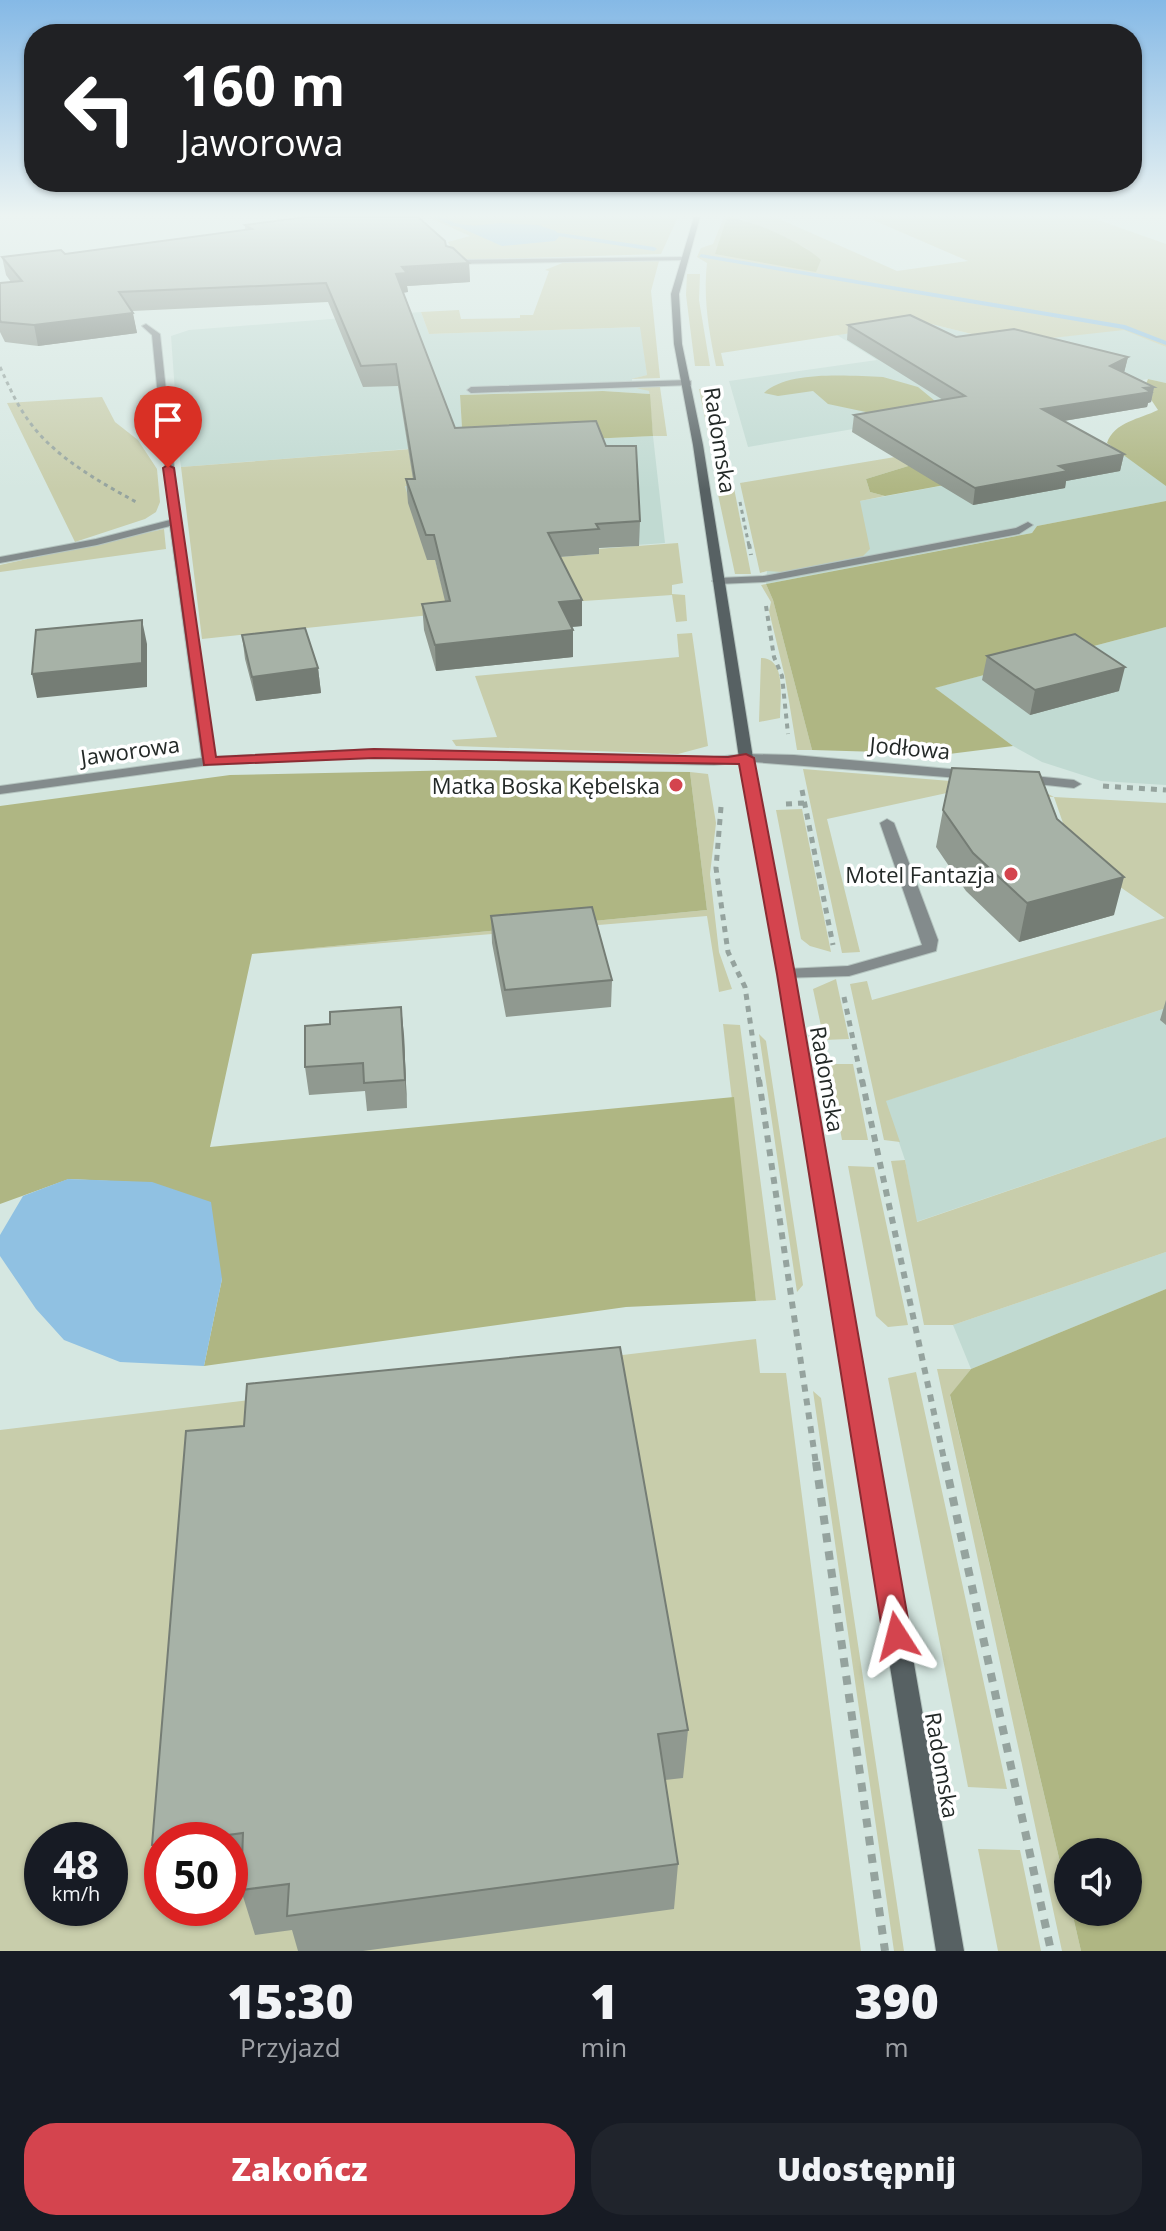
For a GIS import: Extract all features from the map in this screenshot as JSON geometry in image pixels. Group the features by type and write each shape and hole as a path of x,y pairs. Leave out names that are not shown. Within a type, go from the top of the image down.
{"main road":[{"name":"Radomska","path":"674,308 746,758 786,974 950,1951"}],"street":[{"path":"146,326 156,334 174,522 209,761"},
{"path":"471,390 688,383"},
{"path":"0,560 97,542 174,522"},
{"path":"718,581 756,580 1019,531 1028,525"},
{"name":"Jaworowa","path":"0,790 209,761 374,753 728,762 746,758"},
{"name":"Jodłowa","path":"746,758 794,759 980,775"},
{"path":"1011,778 1074,784"},
{"path":"786,974 839,972 930,948 930,940 887,823"}],"path":[{"path":"0,367 26,417 43,437 115,491 174,522"},
{"path":"738,493 756,580 767,602 774,657 782,676 785,724 805,803 1051,1951"},
{"path":"1074,784 1166,790"},
{"path":"777,804 805,803"},
{"path":"721,823 716,868 728,952 745,987 885,1951"}],"shaded area":[{"path":"421,312 429,334 641,327 647,375 632,379 632,385 650,394 603,391 460,395 463,445 653,436 665,543 427,560 413,519 562,509 462,500 408,503 405,486 413,486 407,449 181,467 177,439 194,434 192,419 177,420 171,336 189,330"},
{"path":"923,322 1008,343 1124,329 1166,347 1166,383 1148,379 748,447 729,381 877,360 837,335"},
{"path":"1166,444 1166,501 1037,526 1032,533 766,584 767,570 860,501"},
{"path":"1166,627 1166,785 1101,781 1042,762 1013,746 934,688"},
{"path":"1166,1008 1166,1137 916,1222 905,1160 885,1101"},
{"path":"1166,1252 1166,1289 971,1369 953,1325"}],"green space":[{"path":"536,308 653,308 660,378 631,379 647,375 640,327 429,334 421,312 459,310 461,319 533,315"},
{"path":"688,308 700,308 710,366 695,366"},
{"path":"707,308 1166,308 1166,347 1124,330 1008,343 923,322 721,353 724,366 716,366"},
{"path":"883,377 918,387 935,401 933,406 880,415 828,404 813,391 778,396 764,393 788,381 803,378"},
{"path":"1148,379 1166,383 1166,486 1107,443 1121,426 1158,410 1144,389"},
{"path":"632,387 660,387 667,436 653,436 649,391"},
{"path":"714,388 726,438 708,433 699,389"},
{"path":"603,391 650,394 653,436 463,445 460,395"},
{"path":"102,397 115,422 138,440 157,469 160,502 156,512 145,519 75,542 7,403"},
{"path":"463,445 414,486 405,486 427,559 435,560 449,613 202,639 181,467"},
{"path":"919,453 918,463 866,479 870,492 885,496 860,501 870,549 863,556 782,572 760,573 740,483"},
{"path":"918,463 1065,463 885,496 870,492 866,479"},
{"path":"733,483 751,574 735,574 716,485"},
{"path":"1166,501 1166,627 935,688 1013,746 949,754 812,750 773,600 766,584 1032,533 1037,526"},
{"path":"164,529 166,549 0,572 0,565"},
{"path":"678,543 683,583 672,585 672,594 685,595 687,621 676,622 672,595 510,606 496,562 598,554 596,549"},
{"path":"766,584 773,600 812,750 797,750 785,677 769,611 771,602 761,585"},
{"path":"692,633 708,746 678,754 456,746 452,740 497,737 475,676 679,657 677,634"},
{"path":"761,658 775,665 781,701 780,718 759,722"},
{"path":"803,769 1036,788 1054,797 956,791 827,819 860,952 842,953"},
{"path":"467,770 690,772 707,910 252,954 210,1147 734,1097 756,1301 626,1307 204,1366 222,1279 152,1183 69,1179 0,1204 0,806 230,775"},
{"path":"690,772 708,774 716,823 710,874 719,952 732,989 719,992 707,916 252,954 707,910"},
{"path":"1054,797 1166,803 1166,1008 886,1101 900,1142 884,1140 850,984 867,981 872,1000 1165,918 1074,855"},
{"path":"802,809 831,952 810,946 801,939 776,810"},
{"path":"836,979 849,1039 824,1040 813,989"},
{"path":"723,1024 740,1025 776,1300 756,1301"},
{"path":"759,1034 766,1041 803,1285 797,1292"},
{"path":"828,1064 853,1064 868,1140 842,1140"},
{"path":"1166,1137 1166,1252 953,1325 924,1325 891,1161 905,1160 917,1222"},
{"path":"848,1166 874,1167 908,1325 888,1327 876,1316"},
{"path":"1166,1289 1166,1951 1081,1951 1075,1926 1142,1926 1142,1838 1054,1838 950,1395 971,1369"},
{"path":"756,1339 760,1373 786,1373 861,1951 0,1951 0,1430"},
{"path":"937,1369 971,1369 950,1396 1054,1838 1054,1914"},
{"path":"916,1372 1007,1789 968,1787 888,1378"},
{"path":"813,1391 821,1398 904,1951 894,1951"},
{"path":"978,1849 1020,1850 1041,1951 998,1951"},
{"path":"1057,1926 1075,1926 1081,1951 1062,1951"}],"water":[{"path":"68,1179 152,1182 211,1202 222,1279 204,1366 120,1362 64,1340 36,1309 0,1256 0,1235 23,1196"}],"building":[{"path":"0,308 130,308 133,313 34,325 0,320"},
{"path":"337,308 409,308 455,428 596,421 606,446 636,446 640,521 596,524 599,529 548,533 582,600 559,602 573,630 435,645 422,604 450,601 434,535 426,535 406,479 415,479 396,364 361,366"},
{"path":"910,315 956,337 1014,329 1128,357 1110,366 1154,387 1144,388 1151,392 1042,409 1124,454 1059,466 1068,471 975,488 854,415 965,396 848,325"},
{"path":"142,620 142,663 32,674 36,630"},
{"path":"305,628 318,668 252,677 242,635"},
{"path":"1075,634 1125,667 1035,690 987,656"},
{"path":"952,768 1039,772 1057,819 1124,877 1027,903 973,853 943,810"},
{"path":"592,907 612,980 505,990 491,916"},
{"path":"401,1007 405,1080 364,1083 363,1063 305,1067 305,1026 330,1024 330,1012"},
{"path":"620,1347 688,1730 658,1734 678,1864 287,1916 289,1884 248,1889 248,1822 154,1822 186,1431 244,1426 247,1384"}],"waterway":[{"path":"1012,308 1125,327 1166,343"}],"place":[{"name":"Matka Boska Kębelska","path":"676,785"},
{"name":"Motel Fantazja","path":"1011,874"}],"route":[{"path":"168,468 209,761 374,753 728,762 746,758 786,974 897,1636"}]}
